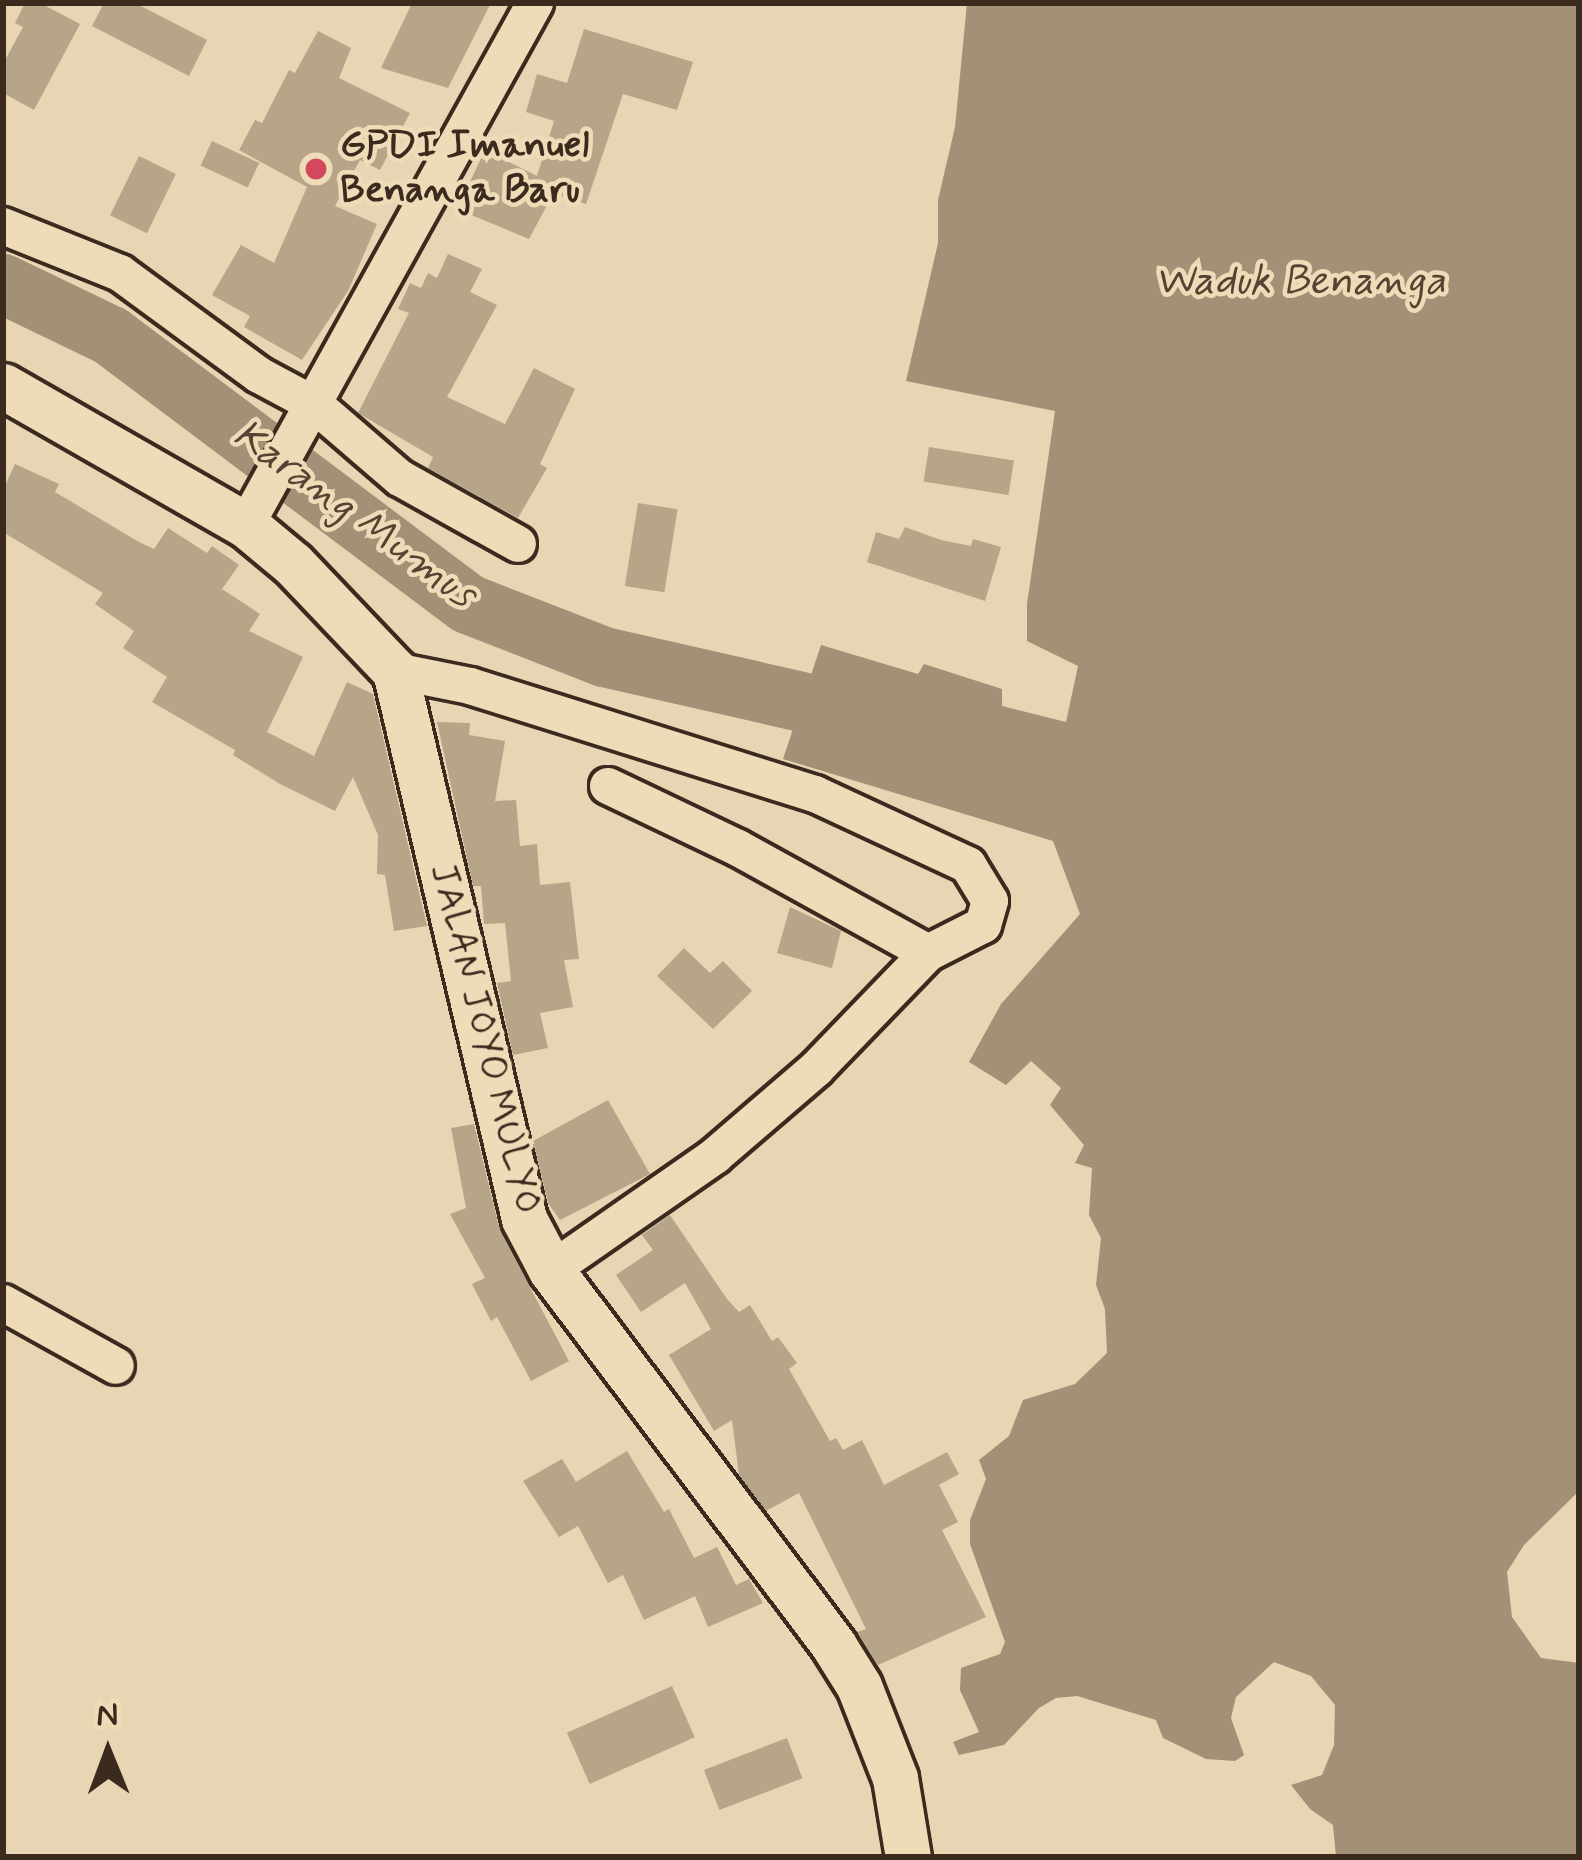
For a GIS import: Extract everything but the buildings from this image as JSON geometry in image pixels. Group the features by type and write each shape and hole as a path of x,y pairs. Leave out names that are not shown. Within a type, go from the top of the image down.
{"main road":[{"path":"3,386 256,511 293,564 395,671"},
{"name":"JALAN JOYO MULYO","path":"395,671 524,1220 551,1270 847,1666 890,1762 908,1857"}],"street":[{"path":"256,511 535,3"},
{"path":"3,226 120,273 313,409 400,478 518,544"},
{"path":"395,671 470,686 815,794 968,865 990,901 983,925 928,953 816,1069 715,1156 551,1270"},
{"path":"608,786 738,848 928,953"},
{"path":"3,1303 116,1366"}],"water":[{"name":"Waduk Benanga","path":"967,3 1579,3 1579,1491 1524,1545 1507,1572 1512,1617 1541,1658 1579,1663 1579,1857 1336,1857 1333,1825 1310,1809 1291,1785 1322,1775 1334,1745 1335,1705 1311,1676 1274,1662 1236,1697 1231,1718 1244,1755 1235,1761 1206,1759 1163,1738 1156,1720 1077,1696 1056,1698 1039,1708 1004,1745 959,1755 953,1742 979,1732 960,1690 961,1668 1000,1654 1005,1642 970,1544 970,1520 986,1479 979,1460 1009,1436 1023,1400 1075,1384 1107,1353 1105,1309 1096,1285 1101,1238 1089,1215 1092,1168 1075,1163 1084,1145 1050,1105 1061,1088 1031,1061 1006,1085 969,1062 1001,1004 1080,914 1053,841 783,759 821,645 918,674 924,664 1002,689 1002,706 1066,722 1078,666 1027,641 1027,604 1055,411 906,381 938,243 938,200 955,127"}],"waterway":[{"name":"Karang Mumus","path":"3,284 111,336 468,604 604,657 802,702"}],"place":[{"name":"GPDI Imanuel Benanga Baru","path":"316,169"}]}
